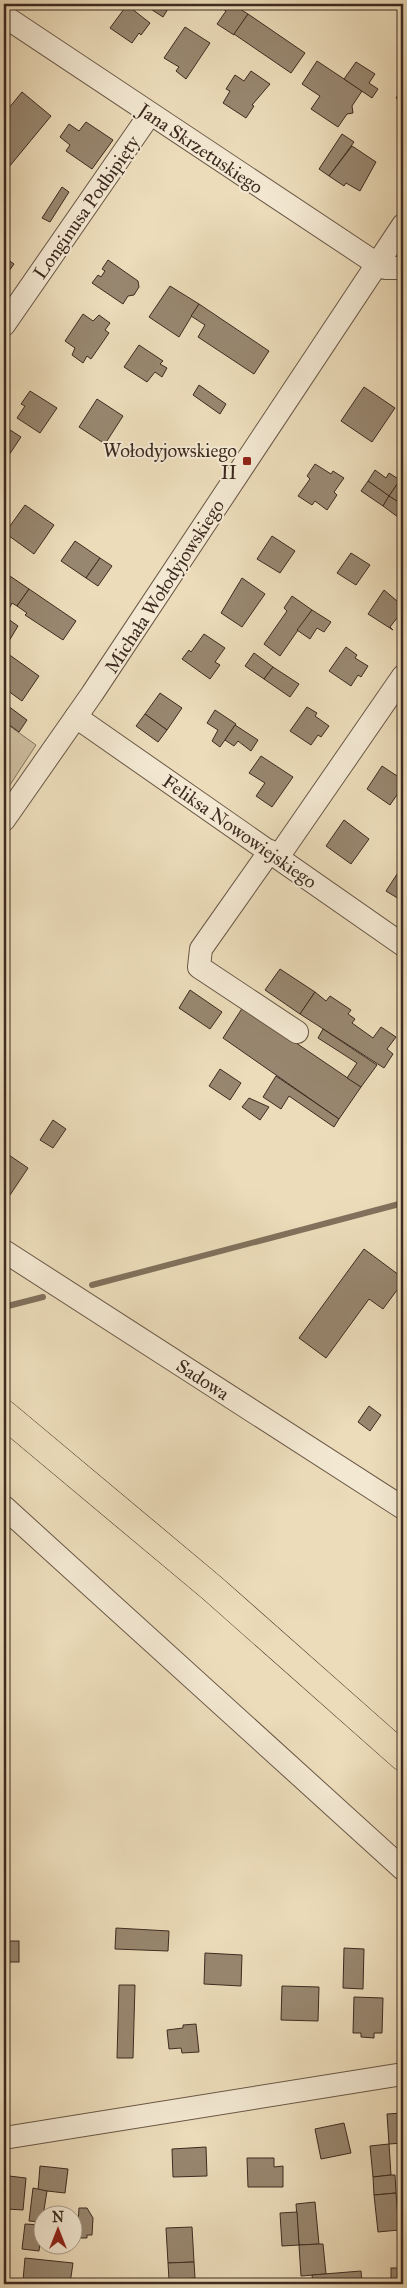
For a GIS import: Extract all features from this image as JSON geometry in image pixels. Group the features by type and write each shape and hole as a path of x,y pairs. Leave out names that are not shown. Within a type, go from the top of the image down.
{"highway":[{"path":"4,1414 212,1588 403,1757"}],"street":[{"name":"Jana Skrzetuskiego","path":"4,16 377,264 385,268 403,268"},
{"name":"Longinusa Podbipięty","path":"4,325 150,114"},
{"name":"Michała Wołodyjowskiego","path":"4,820 76,717 402,228"},
{"path":"297,1032 199,967 201,949 274,854 403,676"},
{"name":"Feliksa Nowowiejskiego","path":"76,717 403,946"},
{"name":"Sadowa","path":"4,1250 403,1508"},
{"path":"4,1507 403,1869"},
{"path":"4,2138 403,2074"}],"shaded area":[{"path":"4,722 36,745 4,794"}],"building":[{"path":"143,4 171,4 163,17"},
{"path":"215,4 232,4 248,14 234,35 217,24 226,11"},
{"path":"127,5 150,23 132,43 110,28"},
{"path":"248,14 305,53 291,73 234,34"},
{"path":"185,27 210,43 186,79 176,71 179,67 164,58"},
{"path":"317,61 362,91 352,106 353,113 347,114 338,127 311,109 320,96 302,84"},
{"path":"356,62 375,74 369,83 378,89 372,98 344,79"},
{"path":"251,71 270,84 252,105 254,106 246,118 223,103 230,91 226,89 235,75 244,81"},
{"path":"403,87 403,103 396,98"},
{"path":"22,92 51,116 4,173 4,114"},
{"path":"86,122 113,140 92,169 66,151 70,145 60,137 69,124 79,131"},
{"path":"342,134 354,142 329,176 319,169"},
{"path":"352,146 376,162 360,191 346,183 344,186 329,176"},
{"path":"62,187 69,192 50,222 42,218"},
{"path":"4,257 14,264 4,278"},
{"path":"108,260 138,281 139,287 134,295 128,296 123,304 92,283 98,275 101,277 105,271 102,269"},
{"path":"170,286 199,304 179,337 149,317"},
{"path":"199,304 269,351 254,374 198,337 205,325 191,316"},
{"path":"83,314 93,321 99,315 110,323 105,330 109,333 91,359 87,356 83,363 72,355 75,348 65,341"},
{"path":"139,345 163,361 160,364 167,368 162,377 155,372 147,382 124,367"},
{"path":"199,385 226,404 220,414 193,395"},
{"path":"364,387 395,408 372,442 341,421"},
{"path":"30,391 57,408 40,433 17,418 25,406 21,404"},
{"path":"97,399 123,416 105,444 79,427"},
{"path":"4,426 21,437 5,461 4,460"},
{"path":"315,464 331,474 333,471 344,478 334,492 337,495 327,510 315,501 312,505 298,496 310,479 307,476"},
{"path":"375,470 386,478 389,473 400,480 389,496 368,481"},
{"path":"400,480 403,483 403,505 389,496"},
{"path":"368,481 389,496 383,506 361,491"},
{"path":"389,496 403,505 402,520 383,506"},
{"path":"25,505 54,525 34,554 5,533"},
{"path":"272,536 295,551 280,573 257,559"},
{"path":"75,541 100,558 86,578 61,561"},
{"path":"351,553 370,565 356,585 337,573"},
{"path":"100,558 112,566 98,586 86,578"},
{"path":"4,572 29,589 17,606 12,603 9,609 4,605"},
{"path":"242,578 265,594 242,627 221,613"},
{"path":"29,589 76,621 63,640 25,615 27,613 17,606"},
{"path":"384,590 403,606 403,614 400,620 397,618 390,627 393,630 368,614"},
{"path":"292,596 312,610 280,656 264,644 287,611 284,608"},
{"path":"312,610 331,622 324,632 317,628 310,639 297,630"},
{"path":"4,616 18,626 9,641 4,637"},
{"path":"204,634 225,648 215,662 220,665 210,679 182,659 189,650 191,652"},
{"path":"346,647 357,655 355,658 368,666 361,677 358,675 351,686 329,671"},
{"path":"4,651 39,676 22,701 4,688"},
{"path":"254,653 273,667 264,679 245,666"},
{"path":"273,667 299,684 290,697 264,679"},
{"path":"160,693 182,708 167,730 145,714"},
{"path":"4,703 27,720 19,732 4,721"},
{"path":"307,707 317,713 315,716 329,726 321,737 318,735 311,745 290,731"},
{"path":"215,710 236,724 220,747 212,741 218,730 207,723"},
{"path":"145,714 167,730 158,742 136,726"},
{"path":"235,725 258,740 251,751 238,741 234,746 225,740"},
{"path":"261,756 293,777 272,807 256,796 265,783 249,773"},
{"path":"382,766 403,780 403,786 390,805 367,789"},
{"path":"344,820 369,839 351,864 326,846"},
{"path":"403,865 403,892 399,899 386,891"},
{"path":"280,969 315,992 300,1014 265,990"},
{"path":"190,990 222,1012 210,1029 179,1008"},
{"path":"315,992 326,1001 330,996 351,1010 348,1014 355,1019 352,1023 373,1038 381,1027 396,1037 387,1049 393,1054 384,1068 300,1014"},
{"path":"243,1007 361,1087 339,1119 223,1038"},
{"path":"323,1029 377,1065 361,1087 347,1078 357,1063 318,1038"},
{"path":"220,1069 241,1083 230,1100 209,1086"},
{"path":"276,1076 339,1119 334,1127 289,1096 281,1109 263,1097"},
{"path":"249,1098 269,1107 260,1120 242,1107"},
{"path":"53,1120 66,1129 53,1148 40,1140"},
{"path":"6,1153 28,1168 10,1195 4,1191 4,1156"},
{"path":"364,1249 403,1278 403,1282 383,1309 369,1299 326,1358 299,1338"},
{"path":"369,1406 381,1415 370,1431 358,1422"},
{"path":"116,1928 169,1931 168,1951 115,1949"},
{"path":"4,1941 19,1941 19,1962 4,1962"},
{"path":"344,1948 364,1949 363,1989 343,1988"},
{"path":"205,1953 242,1955 241,1986 204,1984"},
{"path":"119,1985 135,1985 133,2058 117,2058"},
{"path":"282,1986 319,1987 318,2021 281,2020"},
{"path":"354,1997 383,1998 382,2033 374,2033 374,2038 361,2037 361,2033 353,2033"},
{"path":"196,2024 199,2052 182,2053 181,2048 169,2049 167,2030 183,2028 183,2025"},
{"path":"403,2113 403,2143 389,2144 387,2114"},
{"path":"344,2123 351,2153 321,2159 315,2129"},
{"path":"389,2144 391,2175 373,2177 370,2146"},
{"path":"206,2147 207,2176 173,2177 172,2149"},
{"path":"247,2158 274,2158 274,2167 283,2166 283,2187 248,2187"},
{"path":"40,2166 68,2169 65,2193 38,2190"},
{"path":"395,2175 396,2193 374,2195 373,2177"},
{"path":"9,2176 26,2178 23,2210 7,2209 7,2212 4,2212 4,2178 9,2179"},
{"path":"33,2188 47,2191 45,2206 32,2206 32,2221 29,2221"},
{"path":"396,2193 399,2230 378,2232 374,2195"},
{"path":"315,2202 319,2244 299,2245 296,2204"},
{"path":"82,2208 87,2208 93,2218 92,2235 87,2235 87,2238 82,2238"},
{"path":"297,2212 299,2245 282,2246 280,2213"},
{"path":"25,2224 32,2224 32,2250 22,2249"},
{"path":"192,2227 194,2262 168,2263 166,2228"},
{"path":"323,2244 326,2274 301,2276 299,2245"},
{"path":"25,2258 73,2263 70,2284 23,2280"},
{"path":"194,2262 195,2278 169,2280 168,2263"},
{"path":"391,2268 403,2268 403,2284 391,2284"},
{"path":"361,2271 362,2284 313,2284 312,2275"}],"waterway":[{"path":"92,1285 403,1203"},
{"path":"4,1307 43,1297"}],"place":[{"name":"Wołodyjowskiego II","path":"247,461"}]}
